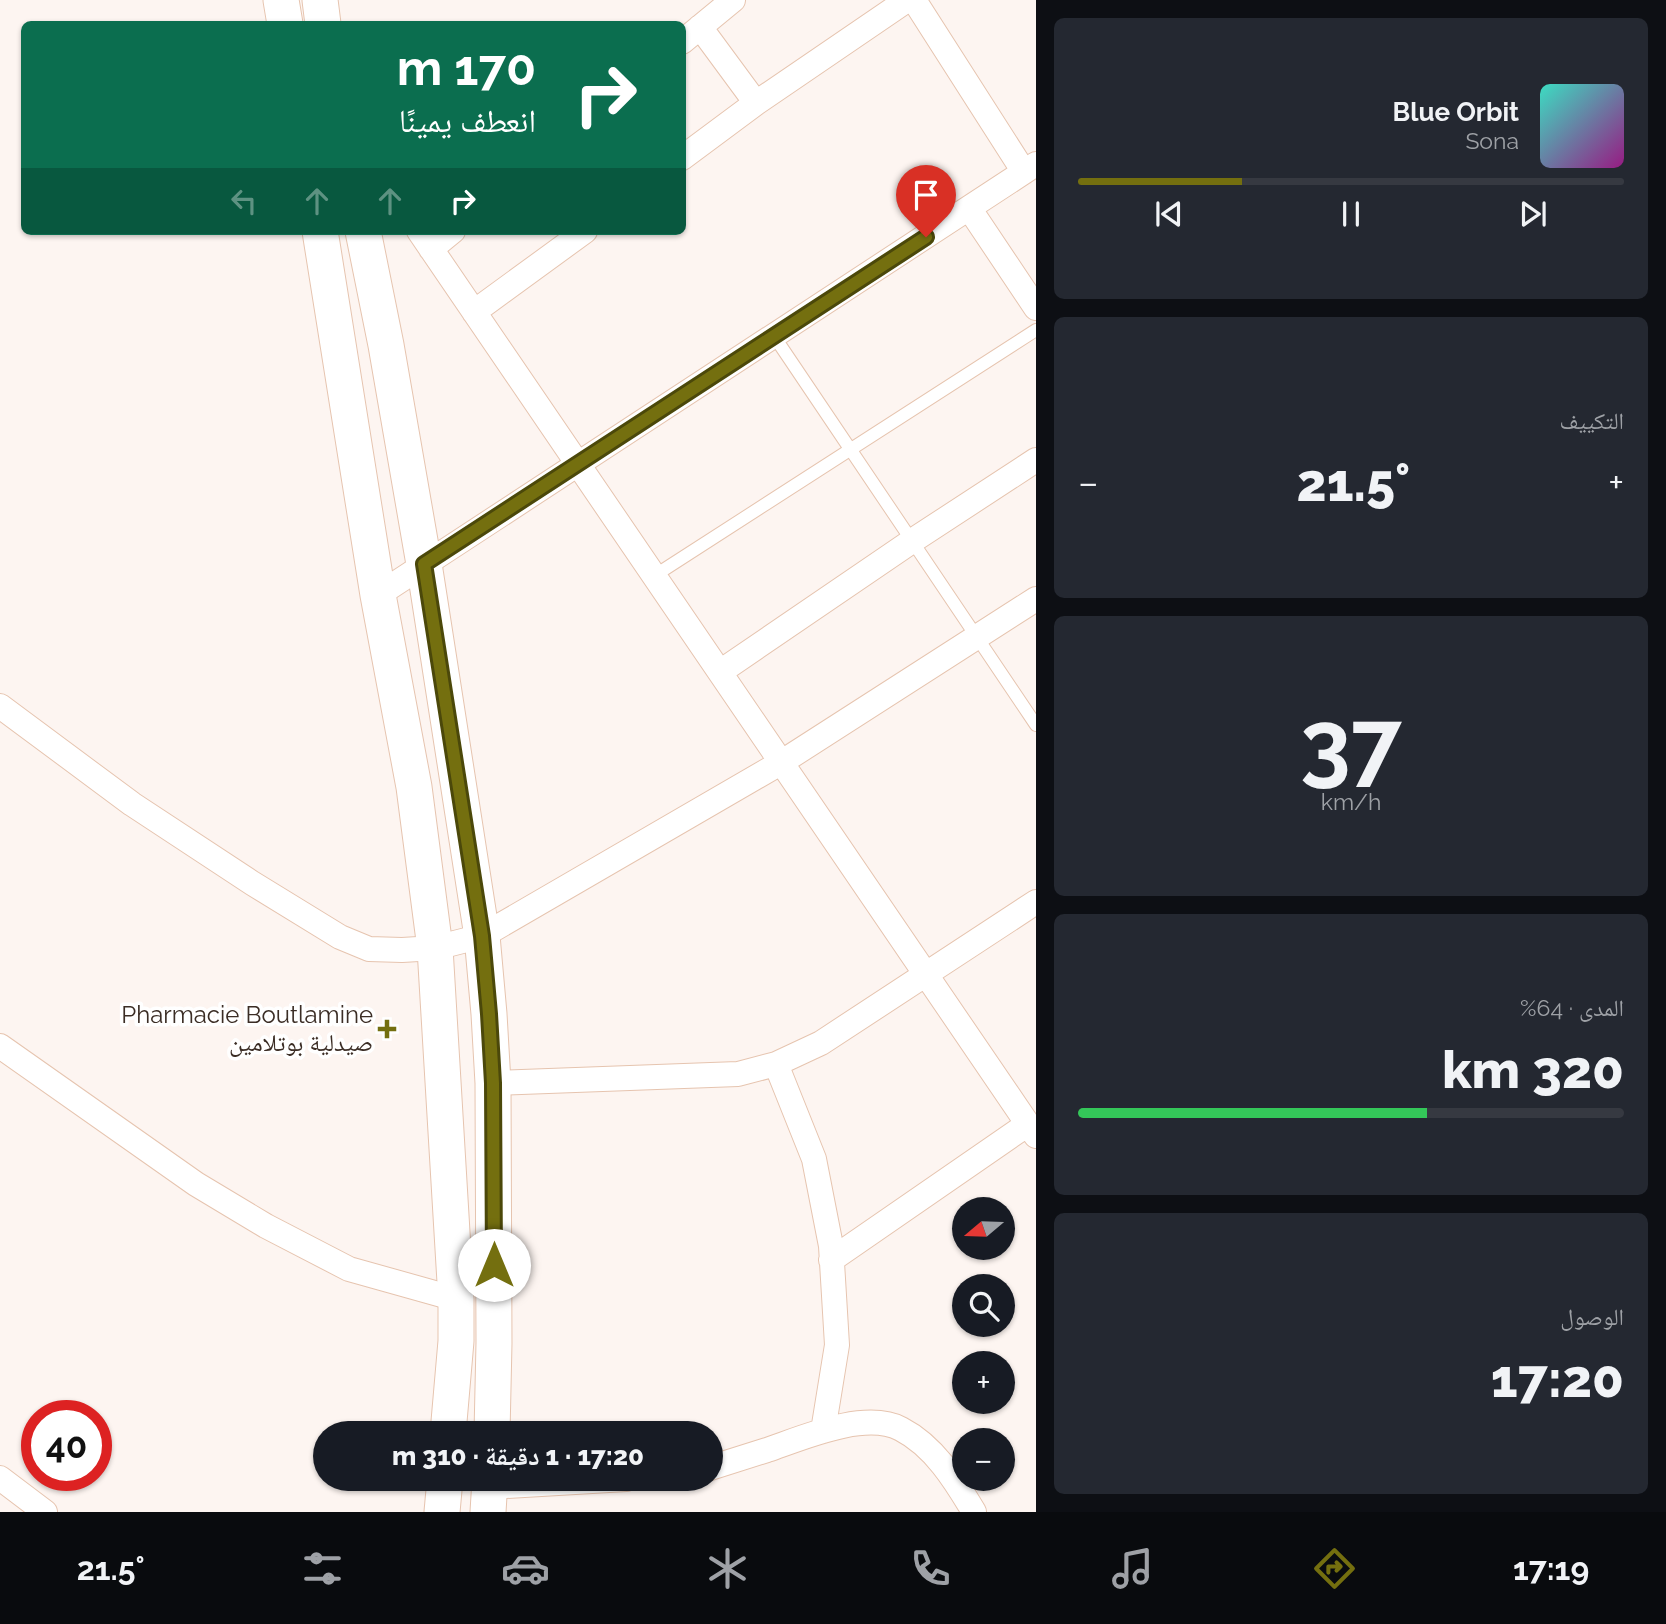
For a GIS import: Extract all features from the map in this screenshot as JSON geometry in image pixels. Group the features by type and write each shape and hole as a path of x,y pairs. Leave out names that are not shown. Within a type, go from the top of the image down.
{"street":[{"path":"281,0 284,21"},
{"path":"320,0 323,21"},
{"path":"733,0 691,34 756,103"},
{"path":"686,155 756,103 907,0"},
{"path":"378,594 1030,168 914,0"},
{"path":"969,208 1036,309"},
{"path":"321,235 378,594 414,787 435,948 456,1299 456,1341 449,1421"},
{"path":"364,235 424,564 482,936 493,1083 495,1343 492,1421"},
{"path":"474,312 579,235"},
{"path":"425,240 1032,1130 831,1260"},
{"path":"720,672 1036,460"},
{"path":"0,706 132,804 340,937 369,949 435,948 482,936 782,762 1036,599"},
{"path":"493,1083 738,1074 776,1064 821,1043 1036,902"},
{"path":"0,1046 196,1184 266,1226 349,1269 456,1299"},
{"path":"776,1064 814,1159 831,1246 837,1345 823,1430"},
{"path":"723,1464 823,1430 853,1423 880,1423 899,1427 926,1446 954,1479 974,1512"},
{"path":"0,1478 45,1512"},
{"path":"442,1512 444,1491"},
{"path":"490,1493 509,1491"}],"lane":[{"path":"654,576 1036,330"},
{"path":"774,336 1036,726"}],"place":[{"name":"Pharmacie Boutlamine صيدلية بوتلامين","path":"387,1029"}],"route":[{"path":"494,1265 493,1083 482,936 424,564 926,237"}]}
